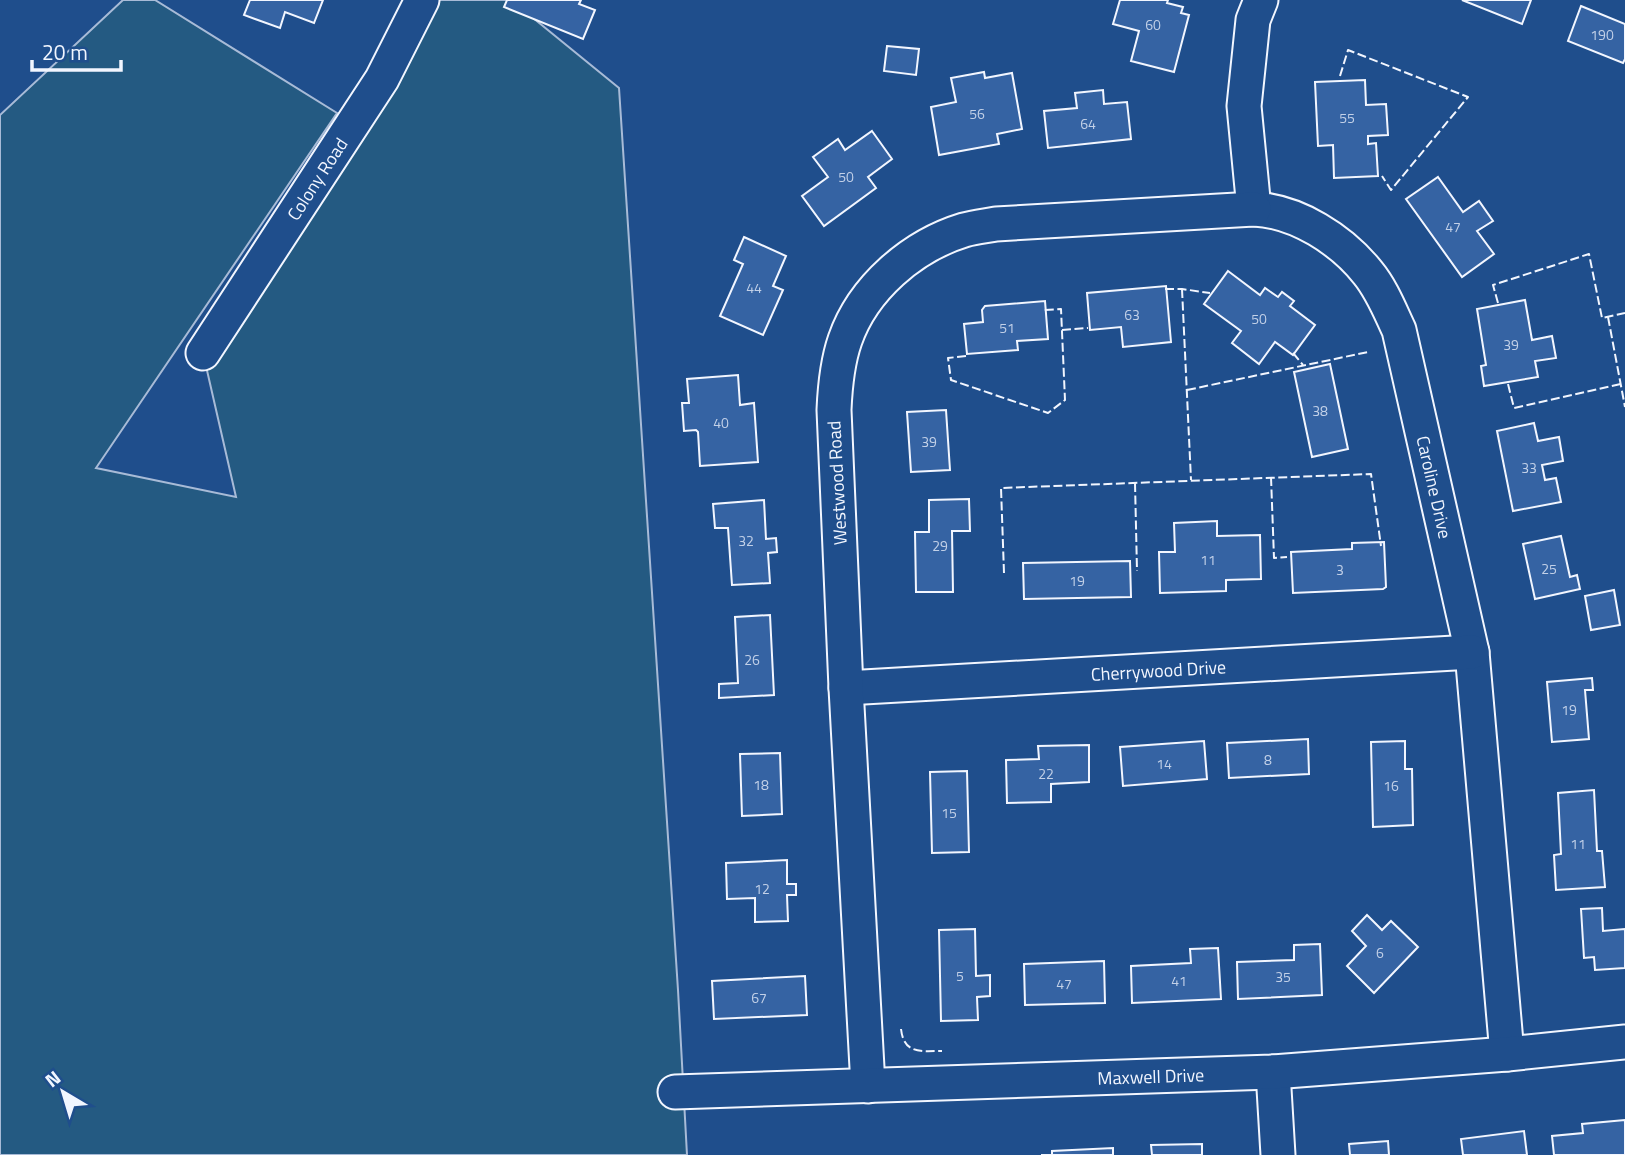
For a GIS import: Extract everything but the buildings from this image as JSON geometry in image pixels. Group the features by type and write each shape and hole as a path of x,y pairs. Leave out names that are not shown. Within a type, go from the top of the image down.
{"street":[{"name":"Colony Road","path":"203,353 382,79 422,0"},
{"path":"1254,209 1244,106 1254,20 1261,0"},
{"name":"Caroline Drive","path":"1254,209 1267,209 1288,215 1332,239 1368,274 1386,300 1399,330 1472,652 1507,1054"},
{"name":"Westwood Road","path":"868,1086 846,688 835,424 838,363 855,316 872,292 894,269 916,252 943,237 966,229 996,224 1254,209"},
{"name":"Cherrywood Drive","path":"846,688 1472,652"},
{"name":"Maxwell Drive","path":"675,1092 1273,1072 1625,1042"},
{"path":"1273,1072 1278,1155"}],"shaded area":[{"path":"123,0 155,0 337,113 96,468 236,497 203,353 422,0 511,0 619,88 687,1155 0,1155 0,115"}],"fence":[{"path":"1340,76 1348,50 1468,97 1391,190 1382,176"},
{"path":"1498,303 1493,285 1589,254 1602,318 1625,313"},
{"path":"1165,289 1210,293"},
{"path":"1182,289 1191,480"},
{"path":"966,356 948,358 951,380 1048,413 1065,400 1061,309 1044,310"},
{"path":"1608,317 1625,407"},
{"path":"1062,330 1088,328"},
{"path":"1187,390 1368,352"},
{"path":"1293,353 1303,365"},
{"path":"1508,384 1514,408 1621,384"},
{"path":"1004,573 1001,488 1371,474 1381,546"},
{"path":"1271,477 1274,558 1287,557"},
{"path":"1135,483 1137,571"},
{"path":"901,1029 906,1043 915,1050 942,1051"}]}
